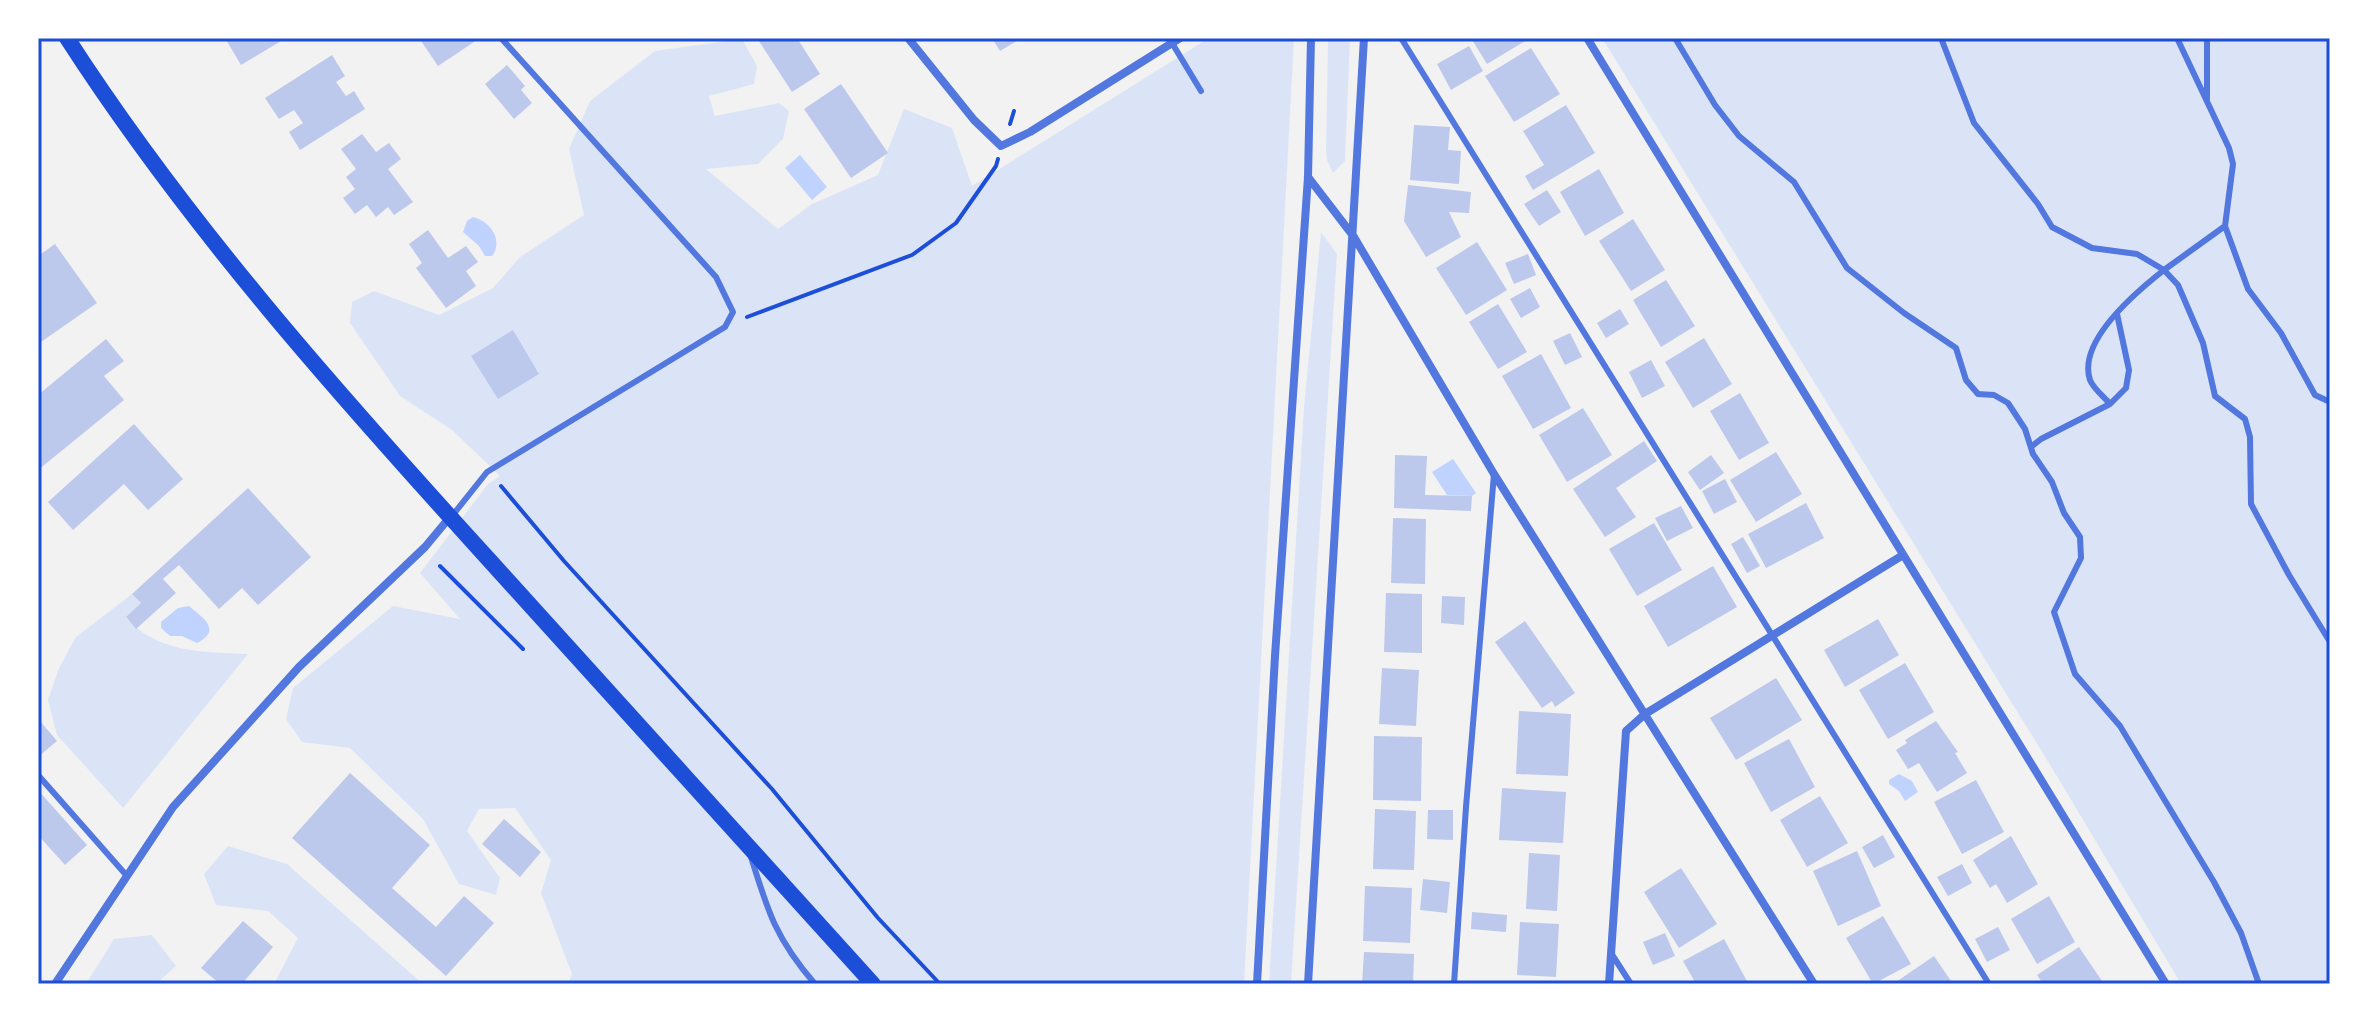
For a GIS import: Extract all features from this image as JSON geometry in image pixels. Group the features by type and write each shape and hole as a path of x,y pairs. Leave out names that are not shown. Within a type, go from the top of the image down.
{"main road":[{"path":"67,38 205,230 344,398 873,984"}],"street":[{"path":"908,38 974,120 1001,146 1030,132 1176,40"},
{"path":"1257,984 1274,671 1308,177 1311,38"},
{"path":"1308,984 1364,38"},
{"path":"1587,38 2166,984"},
{"path":"1308,177 1354,237 1494,474 1814,984"},
{"path":"55,984 173,807 299,667 425,547 450,517"},
{"path":"1609,984 1626,731 1645,714 1903,555"}],"lane":[{"path":"450,517 487,472 725,327 733,312 716,277 501,38"},
{"path":"1401,38 1989,984"},
{"path":"1675,38 1715,105 1739,136 1794,182 1847,268 1904,313 1956,348 1966,380 1978,394 1994,395 2008,403 2025,429 2064,513 2080,537 2081,558 2054,612 2075,674 2120,726 2214,882 2241,933 2259,984"},
{"path":"1941,38 1974,123 2038,204 2052,227 2092,248 2137,254 2164,270 2178,285 2203,343 2215,396 2245,419 2250,437 2251,504 2330,642"},
{"path":"2177,38 2229,148 2233,164 2225,226 2248,289 2281,333 2315,395 2330,402"},
{"path":"2207,38 2207,102"},
{"path":"1176,40 1201,91"},
{"path":"2110,404 2090,383 2087,359 2100,335 2131,295 2225,226"},
{"path":"2031,447 2110,404 2126,388 2129,370 2117,314"},
{"path":"1454,984 1494,474"},
{"path":"38,775 127,876"},
{"path":"748,846 771,922 786,948 815,984"},
{"path":"1611,951 1631,984"}],"path":[{"path":"725,327 912,255 956,223 996,166 1014,111"},
{"path":"501,486 564,561 772,789 878,918 940,984"},
{"path":"440,566 523,649"}],"shaded area":[{"path":"1209,38 1294,38 1244,984 568,984 572,974 541,893 551,860 515,808 479,809 467,831 500,878 496,895 459,884 423,819 350,748 302,742 286,719 293,688 393,606 460,619 420,573 488,484 500,476 452,430 400,396 350,323 352,302 374,291 439,315 493,288 520,257 584,215 569,149 590,101 655,51 742,39 757,66 754,84 709,96 715,116 779,103 789,111 783,139 758,164 706,169 778,229 812,204 878,175 904,109 952,128 972,186"},
{"path":"1328,38 1350,38 1345,161 1333,173 1326,150"},
{"path":"1602,38 2330,38 2330,984 2181,984 2055,773"},
{"path":"1321,232 1337,254 1291,984 1269,984 1304,407"},
{"path":"132,594 141,603 126,618 152,638 182,648 248,654 123,808 57,735 48,700 59,668 76,637"},
{"path":"228,846 287,864 423,984 274,984 298,938 268,911 216,905 204,874"},
{"path":"152,935 176,966 156,984 86,984 114,939"}],"water":[{"path":"800,155 827,187 812,200 785,168"},
{"path":"473,217 490,227 496,238 492,256 485,256 463,232 467,221"},
{"path":"1453,459 1476,493 1472,496 1447,495 1432,472"},
{"path":"189,606 209,628 205,638 197,643 182,636 170,636 161,628 161,622 178,608"},
{"path":"1899,774 1912,781 1918,792 1905,801 1899,791 1889,784 1889,780"}],"building":[{"path":"225,38 286,38 241,65"},
{"path":"419,38 445,39 480,38 438,66"},
{"path":"757,38 797,38 820,74 792,92"},
{"path":"992,38 1022,38 1000,51"},
{"path":"1471,38 1530,38 1487,64"},
{"path":"1469,46 1483,71 1451,90 1437,64"},
{"path":"1531,48 1560,94 1514,122 1485,76"},
{"path":"332,55 345,76 336,82 346,96 354,91 365,109 300,150 289,132 303,123 294,110 279,119 265,98"},
{"path":"507,65 525,86 521,90 532,103 514,119 485,84"},
{"path":"841,84 888,153 851,178 804,109"},
{"path":"1566,105 1595,153 1533,190 1525,176 1544,165 1523,131"},
{"path":"1414,125 1450,127 1448,150 1461,151 1459,184 1410,180"},
{"path":"362,134 376,152 389,143 401,159 388,169 413,202 394,215 388,207 376,217 367,205 355,214 343,198 355,189 346,177 356,169 341,149"},
{"path":"1599,169 1624,213 1585,236 1560,192"},
{"path":"1408,185 1471,192 1469,213 1449,212 1461,237 1426,257 1404,221"},
{"path":"1547,190 1561,212 1539,226 1524,204"},
{"path":"1633,219 1665,270 1631,291 1599,241"},
{"path":"428,230 448,258 466,246 478,262 466,271 476,286 446,308 416,268 422,263 409,244"},
{"path":"1477,242 1507,290 1466,315 1436,268"},
{"path":"55,244 97,303 38,344 38,256"},
{"path":"1528,254 1536,275 1514,284 1505,263"},
{"path":"1666,280 1695,326 1661,347 1633,300"},
{"path":"1530,288 1540,307 1521,318 1510,299"},
{"path":"1498,304 1527,352 1498,369 1469,322"},
{"path":"1620,309 1629,324 1606,338 1597,323"},
{"path":"513,330 539,374 498,399 471,356"},
{"path":"1570,333 1582,357 1565,365 1553,341"},
{"path":"1704,338 1732,384 1693,408 1665,362"},
{"path":"106,339 124,361 104,376 124,400 38,470 38,395"},
{"path":"1541,354 1571,408 1533,429 1502,376"},
{"path":"1651,360 1665,386 1642,398 1629,372"},
{"path":"1740,393 1769,443 1739,460 1710,411"},
{"path":"1583,408 1612,455 1567,482 1539,435"},
{"path":"134,424 183,479 148,510 124,484 73,530 48,502"},
{"path":"1644,441 1657,461 1616,488 1636,517 1605,537 1573,489"},
{"path":"1776,452 1802,494 1756,522 1730,480"},
{"path":"1395,455 1427,456 1425,495 1472,496 1471,511 1394,508"},
{"path":"1711,455 1724,473 1700,490 1688,472"},
{"path":"1725,479 1737,502 1714,514 1702,491"},
{"path":"248,488 311,557 258,605 242,588 219,609 179,565 163,579 176,593 136,629 126,617 141,603 132,594"},
{"path":"1806,503 1824,538 1766,568 1748,534"},
{"path":"1681,506 1693,528 1667,541 1655,518"},
{"path":"1393,518 1426,519 1425,584 1391,583"},
{"path":"1654,523 1682,570 1637,596 1609,549"},
{"path":"1743,537 1760,566 1747,573 1731,544"},
{"path":"1713,566 1737,607 1668,647 1644,606"},
{"path":"1386,593 1422,594 1422,653 1384,652"},
{"path":"1442,596 1465,597 1464,625 1441,623"},
{"path":"1878,619 1899,655 1845,687 1824,650"},
{"path":"1525,621 1575,693 1555,707 1552,701 1542,708 1495,642"},
{"path":"1905,663 1934,712 1888,739 1859,690"},
{"path":"1382,668 1419,670 1416,726 1379,724"},
{"path":"1776,678 1802,720 1736,760 1710,718"},
{"path":"1519,711 1571,714 1568,776 1516,774"},
{"path":"40,721 57,741 38,757 38,723"},
{"path":"1936,721 1958,752 1955,753 1967,773 1937,792 1919,763 1908,769 1896,750 1907,743 1905,740"},
{"path":"1374,736 1422,737 1421,801 1373,800"},
{"path":"1789,739 1815,787 1771,812 1744,763"},
{"path":"350,773 430,845 392,888 436,927 464,896 494,923 446,976 292,838"},
{"path":"1976,780 2004,832 1962,854 1934,802"},
{"path":"1502,788 1566,792 1563,843 1499,840"},
{"path":"38,790 87,845 65,865 38,835"},
{"path":"1820,796 1848,843 1807,867 1780,820"},
{"path":"1375,809 1416,811 1414,870 1373,869"},
{"path":"1428,810 1453,810 1453,840 1427,839"},
{"path":"504,819 541,852 520,877 482,844"},
{"path":"1883,835 1895,857 1874,868 1862,847"},
{"path":"2011,836 2038,884 2007,903 1996,884 1990,888 1973,860"},
{"path":"1857,851 1881,906 1838,926 1813,871"},
{"path":"1529,853 1560,855 1557,911 1526,909"},
{"path":"1962,864 1972,883 1948,896 1937,877"},
{"path":"1681,868 1717,924 1679,948 1644,892"},
{"path":"1423,879 1450,882 1447,913 1420,910"},
{"path":"1365,886 1412,888 1410,943 1363,941"},
{"path":"2049,896 2075,942 2037,964 2011,919"},
{"path":"1472,912 1507,915 1506,932 1471,929"},
{"path":"1883,916 1911,964 1873,984 1846,938"},
{"path":"243,921 273,947 242,984 220,984 201,968"},
{"path":"1520,922 1559,924 1556,977 1517,975"},
{"path":"1998,927 2010,950 1987,962 1975,939"},
{"path":"1665,933 1675,956 1653,965 1643,942"},
{"path":"1724,939 1748,983 1696,984 1683,961"},
{"path":"2079,947 2104,984 2043,984 2037,975"},
{"path":"1364,952 1414,954 1413,984 1362,984"},
{"path":"1934,956 1953,984 1893,984"}]}
